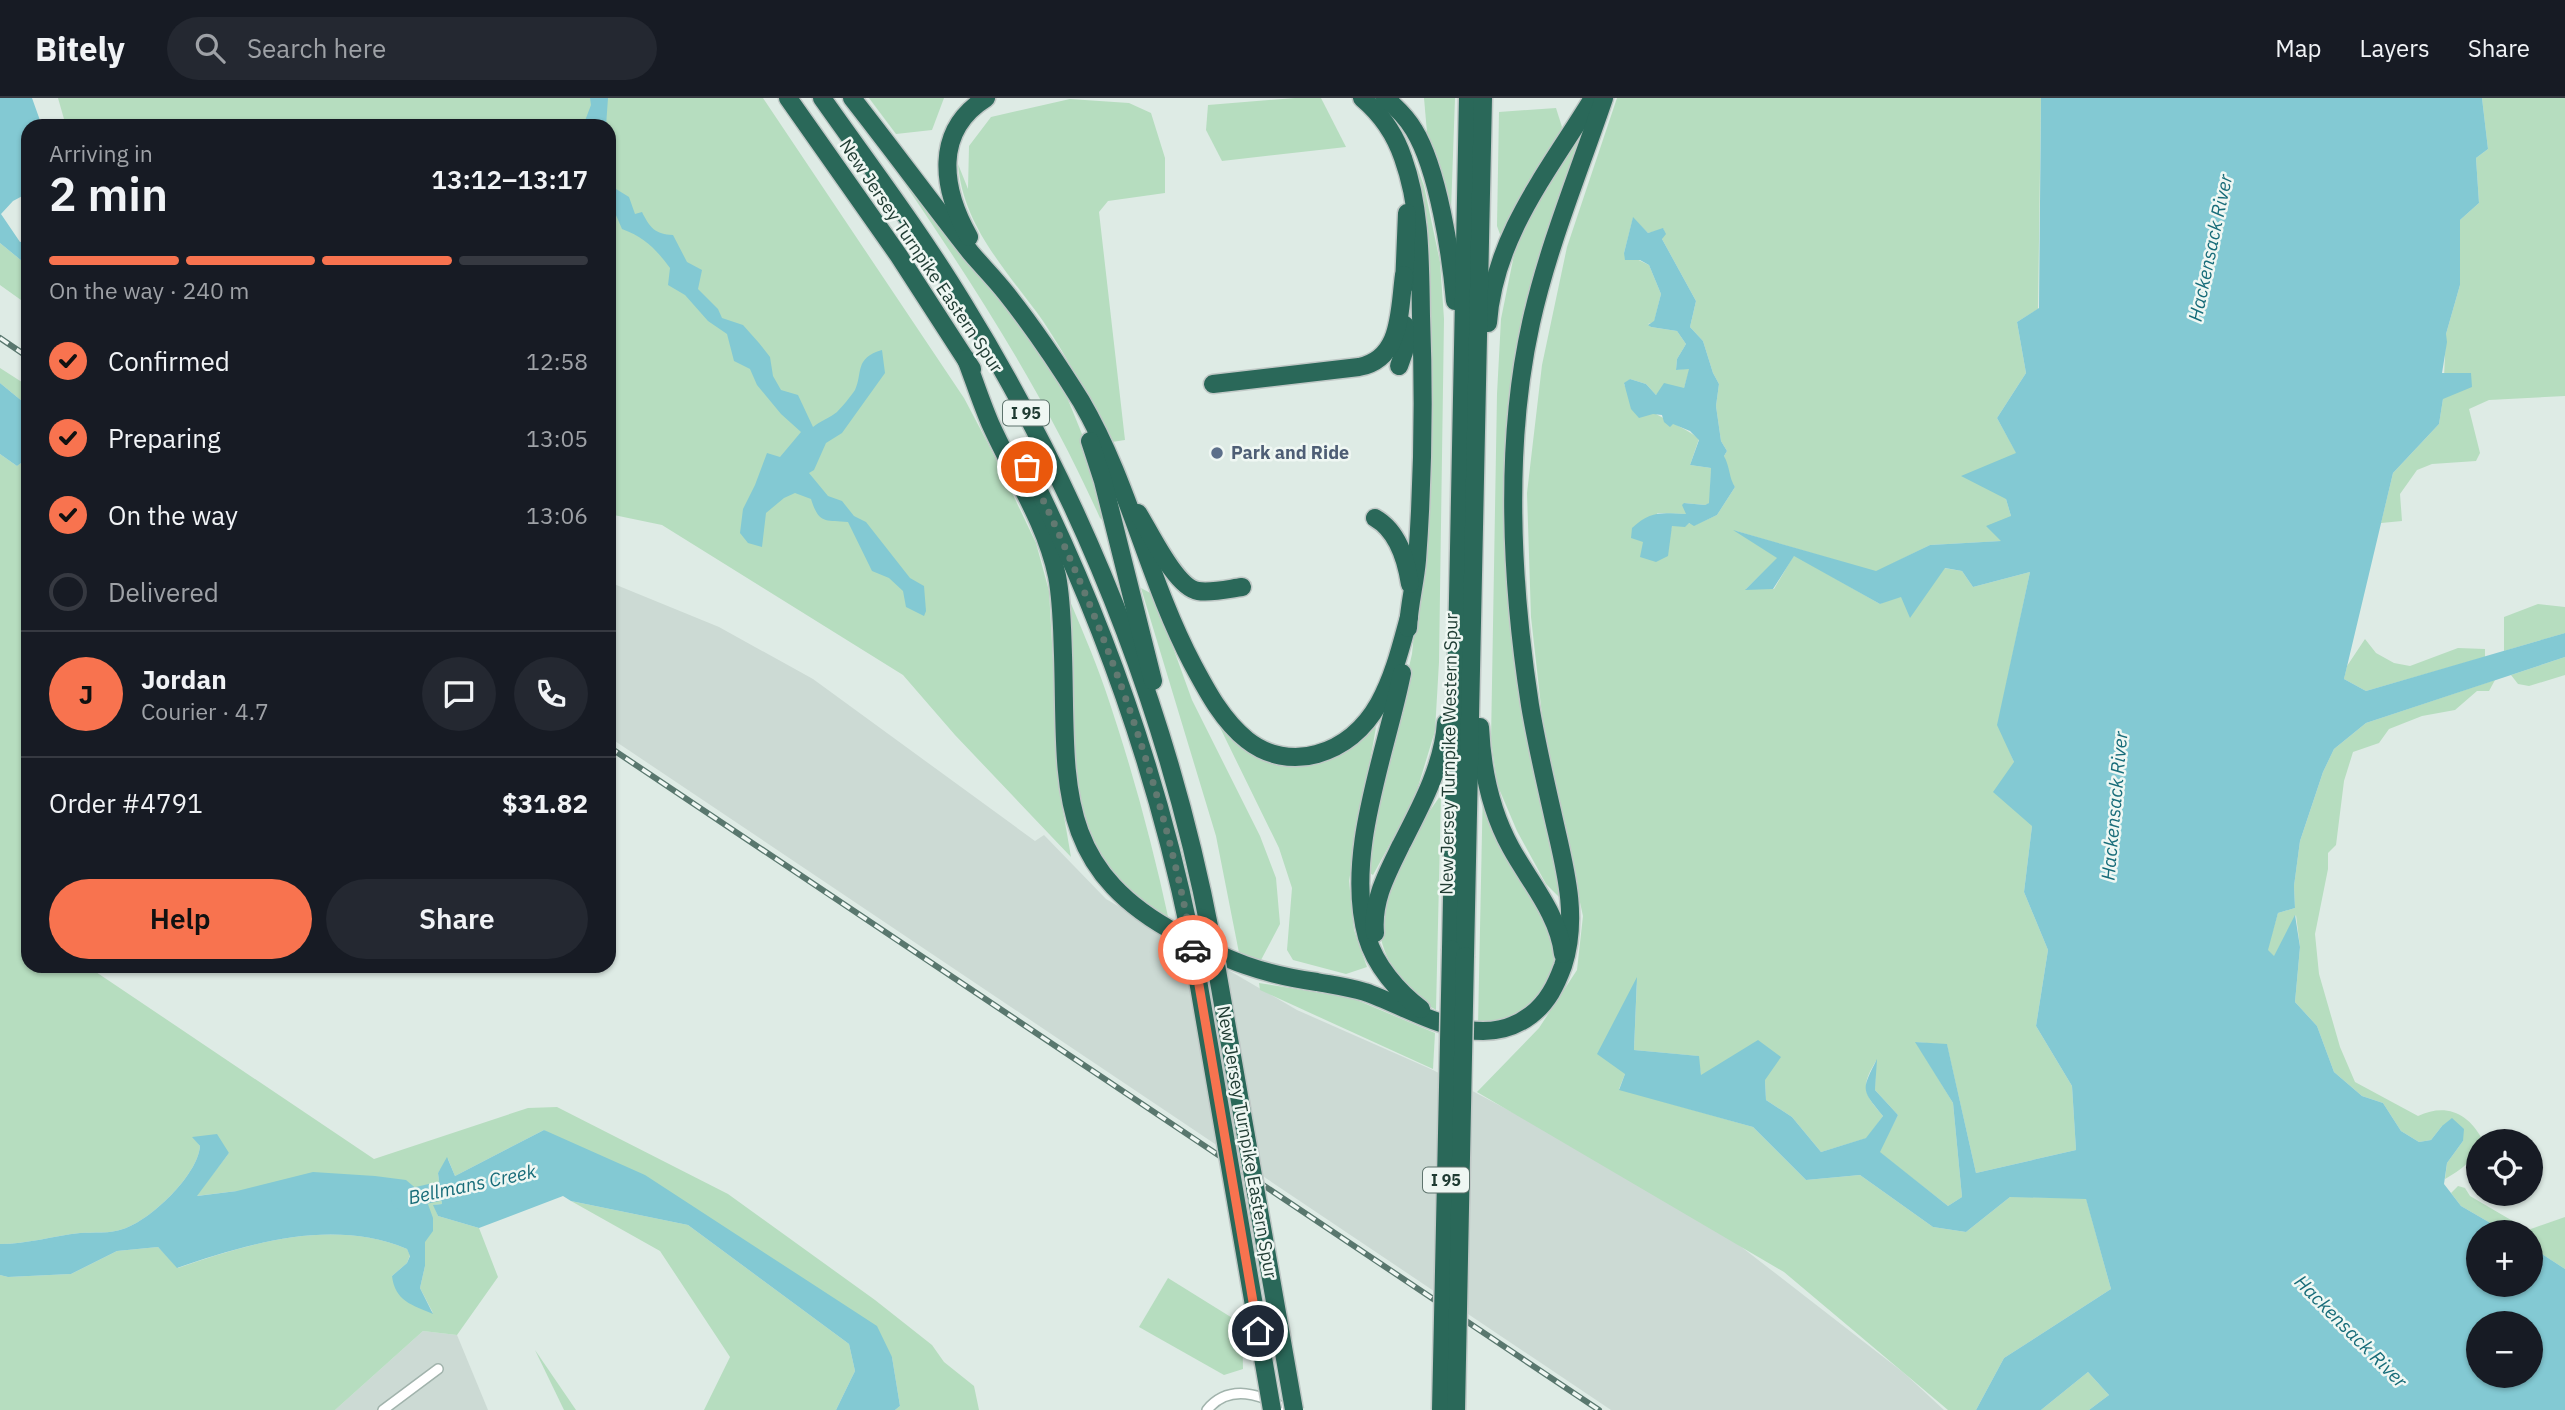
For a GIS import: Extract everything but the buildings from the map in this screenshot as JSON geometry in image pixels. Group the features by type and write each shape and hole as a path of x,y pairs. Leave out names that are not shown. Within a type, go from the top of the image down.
{"highway":[{"name":"New Jersey Turnpike Eastern Spur","path":"788,98 892,246 966,359 1003,423 1043,500 1113,661 1158,801 1190,934 1272,1410"},
{"name":"New Jersey Turnpike Eastern Spur","path":"822,98 956,291 999,363 1046,449 1110,590 1147,691 1194,853 1211,936 1294,1410"},
{"path":"852,98 1046,346 1085,408 1136,510 1184,585 1200,592 1242,587"},
{"path":"986,98 967,113 956,129 949,146 947,167 956,211 1004,290"},
{"path":"1362,98 1379,114 1394,136 1410,181 1419,246 1422,363 1417,559 1407,647 1368,822 1362,873 1362,908 1367,937 1382,966 1405,996 1442,1023"},
{"path":"1385,98 1415,131 1432,179 1452,276 1462,390"},
{"name":"New Jersey Turnpike Western Spur","path":"1441,1410 1472,635 1476,441 1474,198 1468,98"},
{"name":"New Jersey Turnpike Western Spur","path":"1458,1410 1459,577 1462,390 1483,98"},
{"path":"1476,441 1487,377 1490,306 1506,248 1533,192 1593,98"},
{"path":"966,359 991,425 1036,514 1054,564 1062,611 1070,791 1082,841 1097,869 1121,896 1150,919 1227,960 1266,974 1353,989 1442,1023 1483,1031 1504,1029 1537,1011 1550,995 1563,965 1570,936 1569,891 1532,718 1519,611 1515,517 1517,427 1524,357 1537,298 1604,98"},
{"path":"1399,366 1404,347 1404,275 1410,181"},
{"path":"1213,384 1359,368 1376,363 1393,341 1404,275"},
{"path":"1063,374 1103,481 1135,614 1149,660 1168,760"},
{"path":"1111,464 1162,600 1186,651 1224,715 1247,740 1261,749 1289,757 1309,756 1339,745 1356,733 1370,718 1389,686 1409,617"},
{"path":"1375,518 1387,527 1398,544 1411,594"},
{"path":"1382,966 1375,932 1376,904 1381,887 1428,787 1444,742 1449,627 1459,577"},
{"path":"1472,635 1480,694 1482,754 1490,797 1507,841 1554,922 1562,947 1563,965"}],"street":[{"path":"383,1410 438,1369"},
{"path":"1207,1410 1224,1397 1247,1393 1261,1396 1287,1410"}],"shaded area":[{"path":"616,585 719,627 813,679 1035,841 1044,835 1106,899 1297,1010 1433,1070 1568,1142 1717,1228 1904,1373 1944,1410 1611,1410 616,742"},
{"path":"423,1331 457,1335 488,1410 335,1410"}],"green space":[{"path":"58,98 763,98 964,398 1036,543 1049,591 1061,799 1071,857 955,735 903,675 662,525 616,515 616,119 64,119"},
{"path":"846,98 1021,324 1062,385 1084,439 1107,524 1100,518 1045,408 983,302"},
{"path":"869,98 944,98 932,130 896,134"},
{"path":"1321,98 1346,147 1222,161 1206,130 1208,105"},
{"path":"1424,98 1455,98 1450,239 1428,144"},
{"path":"1617,98 2041,98 2038,309 2017,322 2026,373 1997,418 2017,454 2006,499 2011,516 2002,541 1930,545 1876,572 1736,531 1778,558 1746,589 1774,589 1794,555 1880,604 1944,568 1962,571 1973,587 2030,572 1998,724 2014,762 2032,826 2024,892 2048,950 2036,1026 2072,1086 2076,1150 1976,1173 1947,1045 1916,1042 1953,1103 1962,1197 1948,1206 1879,1152 1898,1115 1875,1090 1876,1061 1868,1077 1866,1090 1883,1116 1867,1138 1821,1152 1792,1117 1766,1100 1765,1080 1701,1075 1698,1056 1634,1050 1637,979 1625,1074 1619,1089 1753,1127 1806,1180 1860,1175 1933,1227 1966,1232 2010,1197 2086,1198 2111,1289 2004,1358 1976,1410 1948,1410 1784,1272 1477,1092 1539,1028 1577,970 1583,916 1545,742 1531,617 1527,493 1542,365 1567,247","holes":["1633,218 1648,233 1664,229 1662,239 1696,301 1690,327 1703,341 1719,384 1716,406 1721,441 1727,451 1724,456 1730,480 1735,487 1717,515 1695,525 1688,523 1672,526 1669,539 1657,513 1687,514 1684,503 1710,503 1711,468 1690,465 1699,439 1637,401 1624,384 1630,379 1646,384 1656,395 1663,388 1684,388 1690,368 1676,370 1677,359 1686,344 1677,331 1651,327 1648,324 1654,322 1661,294 1649,265 1624,253"]},
{"path":"2482,98 2565,98 2565,396 2489,400 2469,409 2480,453 2476,461 2432,464 2417,470 2400,494 2402,521 2381,523 2393,473 2439,424 2446,334 2460,285 2460,220 2479,203 2476,158 2488,149"},
{"path":"1070,99 1129,103 1151,113 1165,158 1165,193 1108,201 1099,212 1125,440 1112,442 1053,336 989,248 968,208 958,164 968,189 969,146 991,117"},
{"path":"1556,108 1562,127 1556,144 1502,240 1497,226 1499,112"},
{"path":"1591,120 1541,271 1509,515 1565,903 1546,884 1517,831 1497,784 1491,741 1497,394 1501,319 1515,250 1581,124"},
{"path":"1407,140 1424,186 1440,262 1444,319 1439,662 1435,731 1414,800 1373,875 1368,872 1374,818 1412,654 1423,545 1427,420 1404,147"},
{"path":"0,243 21,260 21,300 0,285"},
{"path":"0,368 21,382 21,400 0,383"},
{"path":"0,454 17,466 21,463 21,973 97,973 374,1159 528,1108 557,1107 728,1194 875,1300 932,1345 944,1362 974,1386 979,1410 895,1410 900,1406 892,1357 544,1130 455,1176 448,1159 438,1173 442,1204 434,1205 438,1216 479,1228 498,1277 457,1335 423,1331 335,1410 0,1410 0,1275 8,1277 71,1274 117,1251 158,1247 178,1268 263,1243 321,1235 350,1235 407,1249 410,1255 407,1263 392,1276 433,1313 420,1288 425,1266 425,1242 237,1191 196,1196 229,1153 193,1137 200,1146 191,1170 159,1207 134,1224 113,1232 80,1233 0,1244"},
{"path":"1141,588 1154,595 1192,700 1260,836 1276,878 1280,924 1261,960 1240,958 1216,836"},
{"path":"1067,594 1101,677 1124,746 1169,921 1145,907 1113,879 1096,857 1083,825 1072,744"},
{"path":"2538,604 2565,607 2565,633 2504,651 2504,617"},
{"path":"2365,639 2376,653 2394,663 2410,666 2458,648 2485,649 2485,657 2366,691 2344,679 2347,666"},
{"path":"2565,657 2565,675 2529,686 2518,684 2511,675"},
{"path":"2495,680 2489,691 2477,691 2455,710 2422,716 2389,729 2379,743 2353,752 2344,781 2336,845 2328,853 2328,869 2315,934 2319,974 2340,1047 2355,1082 2418,1116 2438,1110 2447,1111 2463,1117 2475,1129 2466,1129 2466,1165 2445,1179 2447,1163 2463,1141 2442,1126 2431,1140 2419,1142 2401,1131 2383,1103 2362,1096 2334,1072 2317,1026 2295,1002 2300,947 2296,915 2274,957 2267,950 2278,913 2295,908 2294,886 2300,841 2323,772 2334,749 2366,723"},
{"path":"1208,703 1268,757 1332,756 1376,727 1349,881 1354,930 1367,967 1346,974 1293,960 1287,950 1292,888 1279,848"},
{"path":"1483,784 1554,937 1555,963 1546,990 1517,1018 1478,1026"},
{"path":"1441,795 1436,1010 1412,991 1392,966 1381,937 1380,921 1382,906 1407,849"},
{"path":"1259,983 1352,998 1435,1033 1433,1069 1260,990"},
{"path":"2458,1186 2465,1188 2466,1206 2487,1206 2511,1220 2485,1220 2461,1206 2451,1193"},
{"path":"571,1201 688,1225 849,1344 855,1371 836,1410 704,1410 730,1357 660,1251"},
{"path":"2565,1217 2565,1269 2543,1255 2543,1225"},
{"path":"1168,1278 1242,1324 1243,1369 1224,1375 1139,1327"},
{"path":"535,1350 576,1410 564,1410"},
{"path":"2088,1372 2109,1395 2089,1410 2041,1410"}],"water":[{"path":"0,98 32,98 40,119 21,119 21,197 1,214 21,242 21,260 0,243"},
{"path":"590,98 608,98 606,119 586,119 591,105"},
{"name":"Hackensack River","path":"2041,98 2482,98 2488,149 2476,158 2479,203 2460,220 2460,285 2446,334 2442,373 2471,373 2472,387 2443,399 2439,424 2393,473 2344,679 2366,691 2565,633 2565,657 2366,723 2334,749 2323,772 2300,841 2294,886 2295,908 2278,913 2268,950 2274,956 2295,915 2300,947 2295,1002 2317,1026 2334,1072 2362,1096 2383,1103 2401,1131 2419,1142 2431,1140 2452,1118 2464,1129 2463,1141 2447,1163 2444,1184 2461,1206 2485,1220 2466,1220 2466,1297 2543,1297 2543,1255 2565,1269 2565,1410 2089,1410 2109,1395 2088,1372 2041,1410 1976,1410 2004,1358 2111,1289 2086,1199 2010,1197 1966,1232 1933,1227 1860,1175 1806,1180 1753,1127 1619,1090 1625,1074 1597,1054 1637,977 1634,1050 1699,1056 1701,1075 1758,1040 1781,1057 1765,1080 1766,1100 1792,1117 1821,1152 1866,1138 1883,1116 1867,1095 1866,1089 1877,1059 1875,1090 1898,1115 1880,1152 1948,1206 1962,1197 1953,1103 1915,1042 1947,1044 1976,1173 2076,1150 2072,1086 2036,1026 2048,950 2024,892 2032,826 1993,792 2014,762 1997,725 2030,572 1973,587 1962,571 1945,568 1910,618 1901,597 1880,604 1794,556 1773,589 1745,590 1777,558 1733,530 1876,571 1930,545 2001,541 1986,526 2011,516 2006,499 1961,476 2016,453 1997,418 2026,373 2017,322 2039,308"},
{"path":"616,189 629,197 635,214 642,212 654,229 673,235 687,262 702,270 698,289 718,309 722,318 743,325 759,343 770,357 773,376 781,390 798,395 813,427 841,407 855,390 863,362 873,353 882,350 885,373 842,433 826,443 814,470 809,473 828,496 842,501 854,516 866,522 910,578 924,586 924,616 906,607 903,591 889,578 872,571 848,522 820,517 811,499 795,493 784,498 766,513 762,547 748,543 740,533 743,509 767,453 780,457 801,432 781,414 757,385 750,369 734,361 727,334 708,321 685,295 668,285 670,268 660,255 643,240 622,229 616,215"},
{"path":"1633,217 1648,233 1663,228 1666,234 1662,239 1696,301 1690,327 1703,341 1719,384 1716,406 1721,441 1727,451 1724,456 1735,487 1717,515 1694,526 1689,523 1685,527 1672,526 1668,556 1656,562 1640,557 1643,542 1631,538 1632,528 1651,515 1686,514 1682,505 1684,503 1709,503 1711,468 1690,465 1699,440 1690,431 1673,424 1670,427 1664,422 1662,415 1653,414 1639,418 1631,409 1624,383 1630,379 1646,384 1656,395 1664,383 1684,388 1689,369 1676,370 1677,359 1686,344 1677,331 1648,325 1654,321 1661,294 1649,265 1640,260 1625,260 1624,253"},
{"path":"0,383 21,400 21,463 17,466 0,454"},
{"path":"544,1130 645,1175 877,1326 892,1357 900,1406 895,1410 836,1410 855,1371 849,1344 688,1225 571,1201 563,1196 479,1228 438,1216 433,1205 442,1204 438,1173 447,1157 455,1176"},
{"path":"217,1134 229,1153 197,1196 237,1191 313,1172 406,1180 425,1196 433,1218 433,1231 425,1242 425,1266 420,1288 433,1314 406,1301 394,1284 392,1276 407,1263 410,1256 407,1249 350,1235 321,1235 262,1243 177,1268 158,1247 117,1251 71,1274 8,1277 0,1275 0,1244 80,1233 113,1232 146,1217 171,1195 191,1170 200,1146 192,1137"}],"waterway":[{"name":"Bellmans Creek","path":"401,1200 463,1186"}],"railway":[{"path":"0,338 21,352"},
{"path":"616,752 1599,1410"}],"way so far":[{"path":"1027,467 1089,601 1129,707 1152,777 1193,950"}],"place":[{"name":"Park and Ride","path":"1217,453"}],"route":[{"path":"1193,950 1258,1331"}]}
